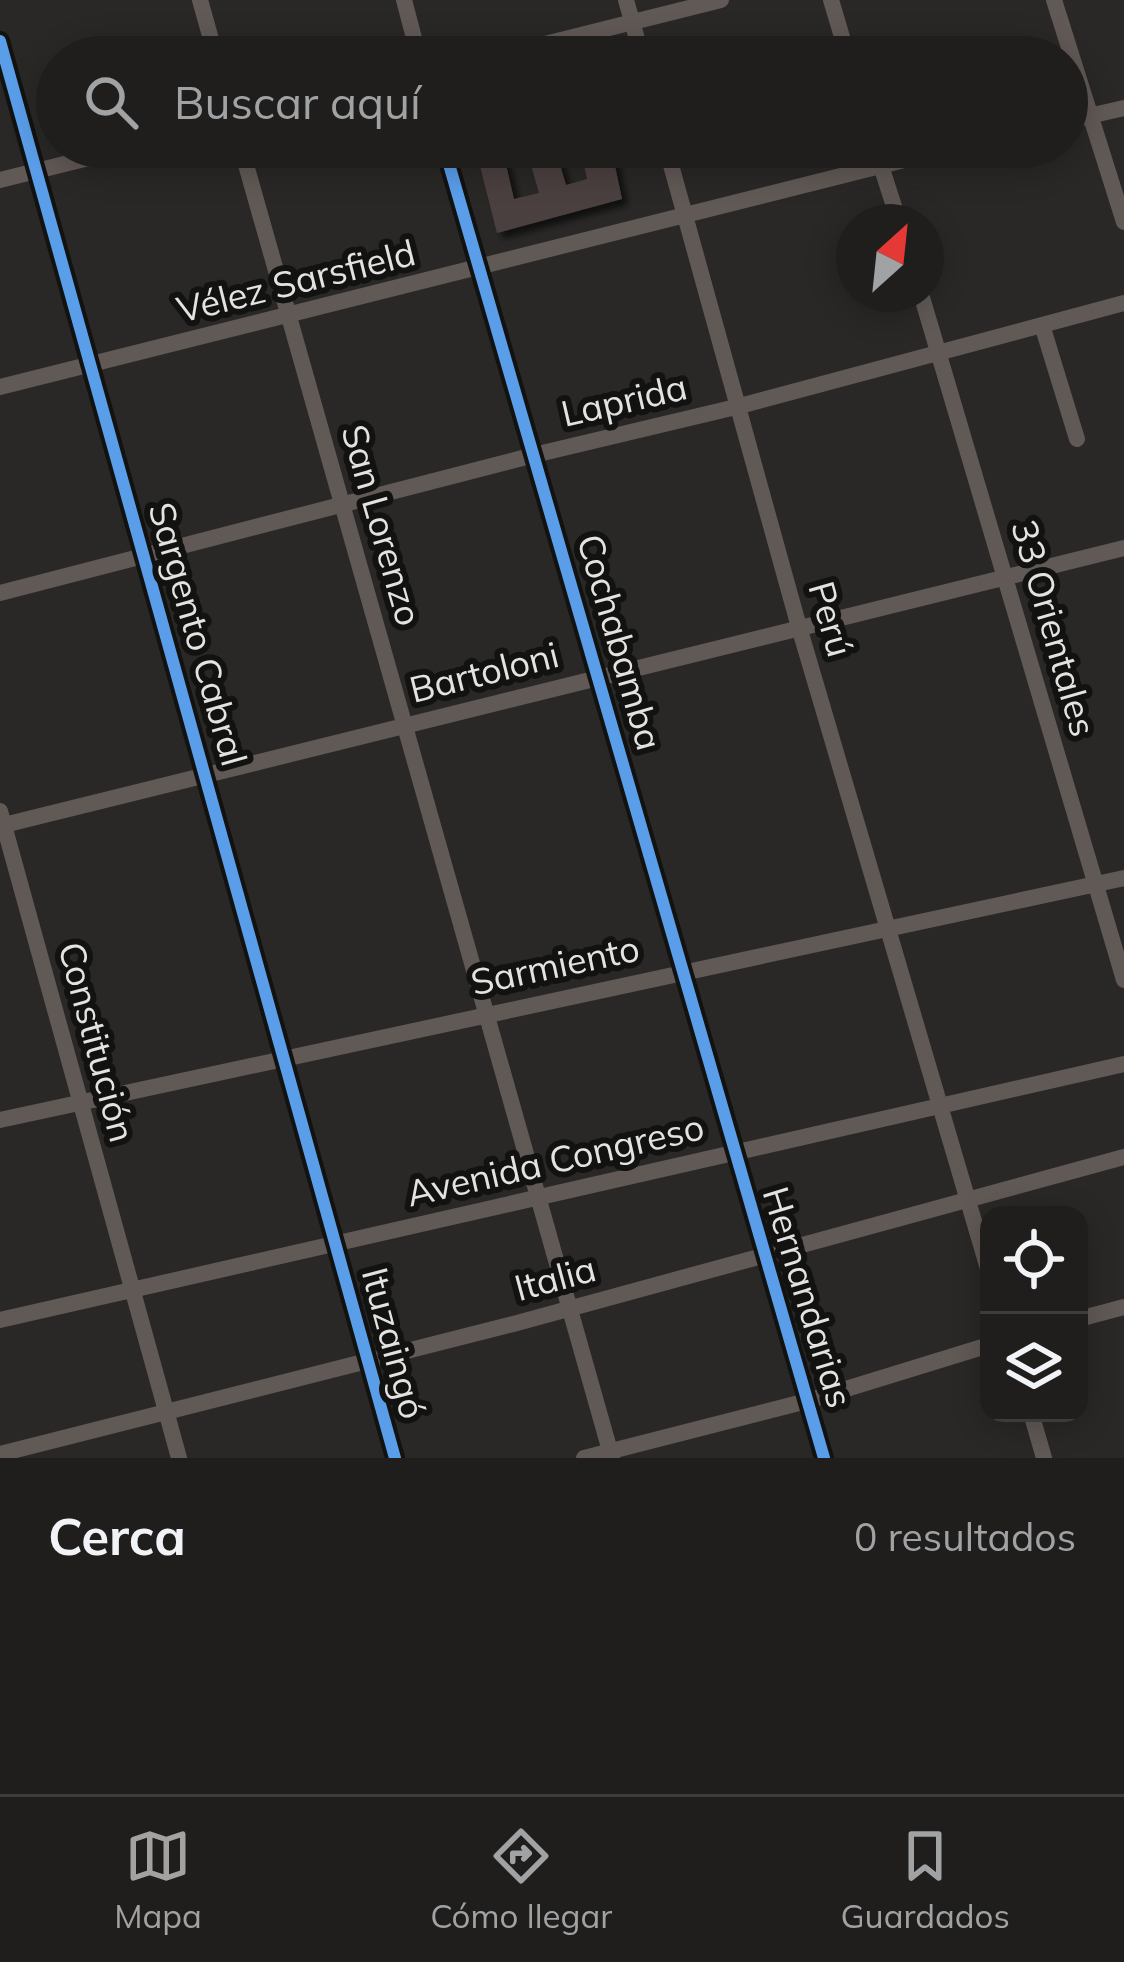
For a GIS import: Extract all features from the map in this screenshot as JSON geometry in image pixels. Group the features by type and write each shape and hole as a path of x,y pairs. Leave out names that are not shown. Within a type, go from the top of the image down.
{"street":[{"path":"200,0 210,36"},
{"path":"404,0 413,36"},
{"path":"626,0 636,36"},
{"path":"576,36 722,0"},
{"path":"831,0 842,36"},
{"path":"1054,0 1065,36"},
{"name":"Sargento Cabral","path":"0,41 36,167"},
{"path":"1089,116 1124,108"},
{"path":"1088,113 1124,222"},
{"name":"Sargento Cabral","path":"36,168 336,1244"},
{"path":"0,180 49,168"},
{"name":"San Lorenzo","path":"247,168 611,1454"},
{"name":"Cochabamba","path":"450,168 685,970 734,1154"},
{"name":"Perú","path":"673,168 799,628 980,1241"},
{"name":"Vélez Sarsfield","path":"0,388 685,214 838,168"},
{"path":"882,168 893,204"},
{"name":"Laprida","path":"0,593 736,407 1124,303"},
{"name":"33 Orientales","path":"927,312 1124,980"},
{"path":"1042,325 1077,439"},
{"name":"Bartoloni","path":"1,821 207,775 1124,548"},
{"name":"Constitución","path":"1,821 179,1458"},
{"name":"Sarmiento","path":"0,1120 1124,878"},
{"name":"Avenida Congreso","path":"0,1320 1124,1064"},
{"name":"Hernandarias","path":"734,1154 824,1458"},
{"name":"Italia","path":"0,1454 569,1309 1124,1156"},
{"name":"Ituzaingó","path":"336,1244 395,1458"},
{"path":"1088,1317 1124,1307"},
{"path":"584,1458 807,1401 980,1348"},
{"path":"1033,1422 1044,1458"}],"building":[{"path":"481,168 507,168 514,199 539,193 532,168 561,168 566,185 587,179 585,168 615,168 622,199 497,233"}],"cycle path":[{"path":"0,41 395,1458"},
{"path":"450,168 824,1458"}]}
